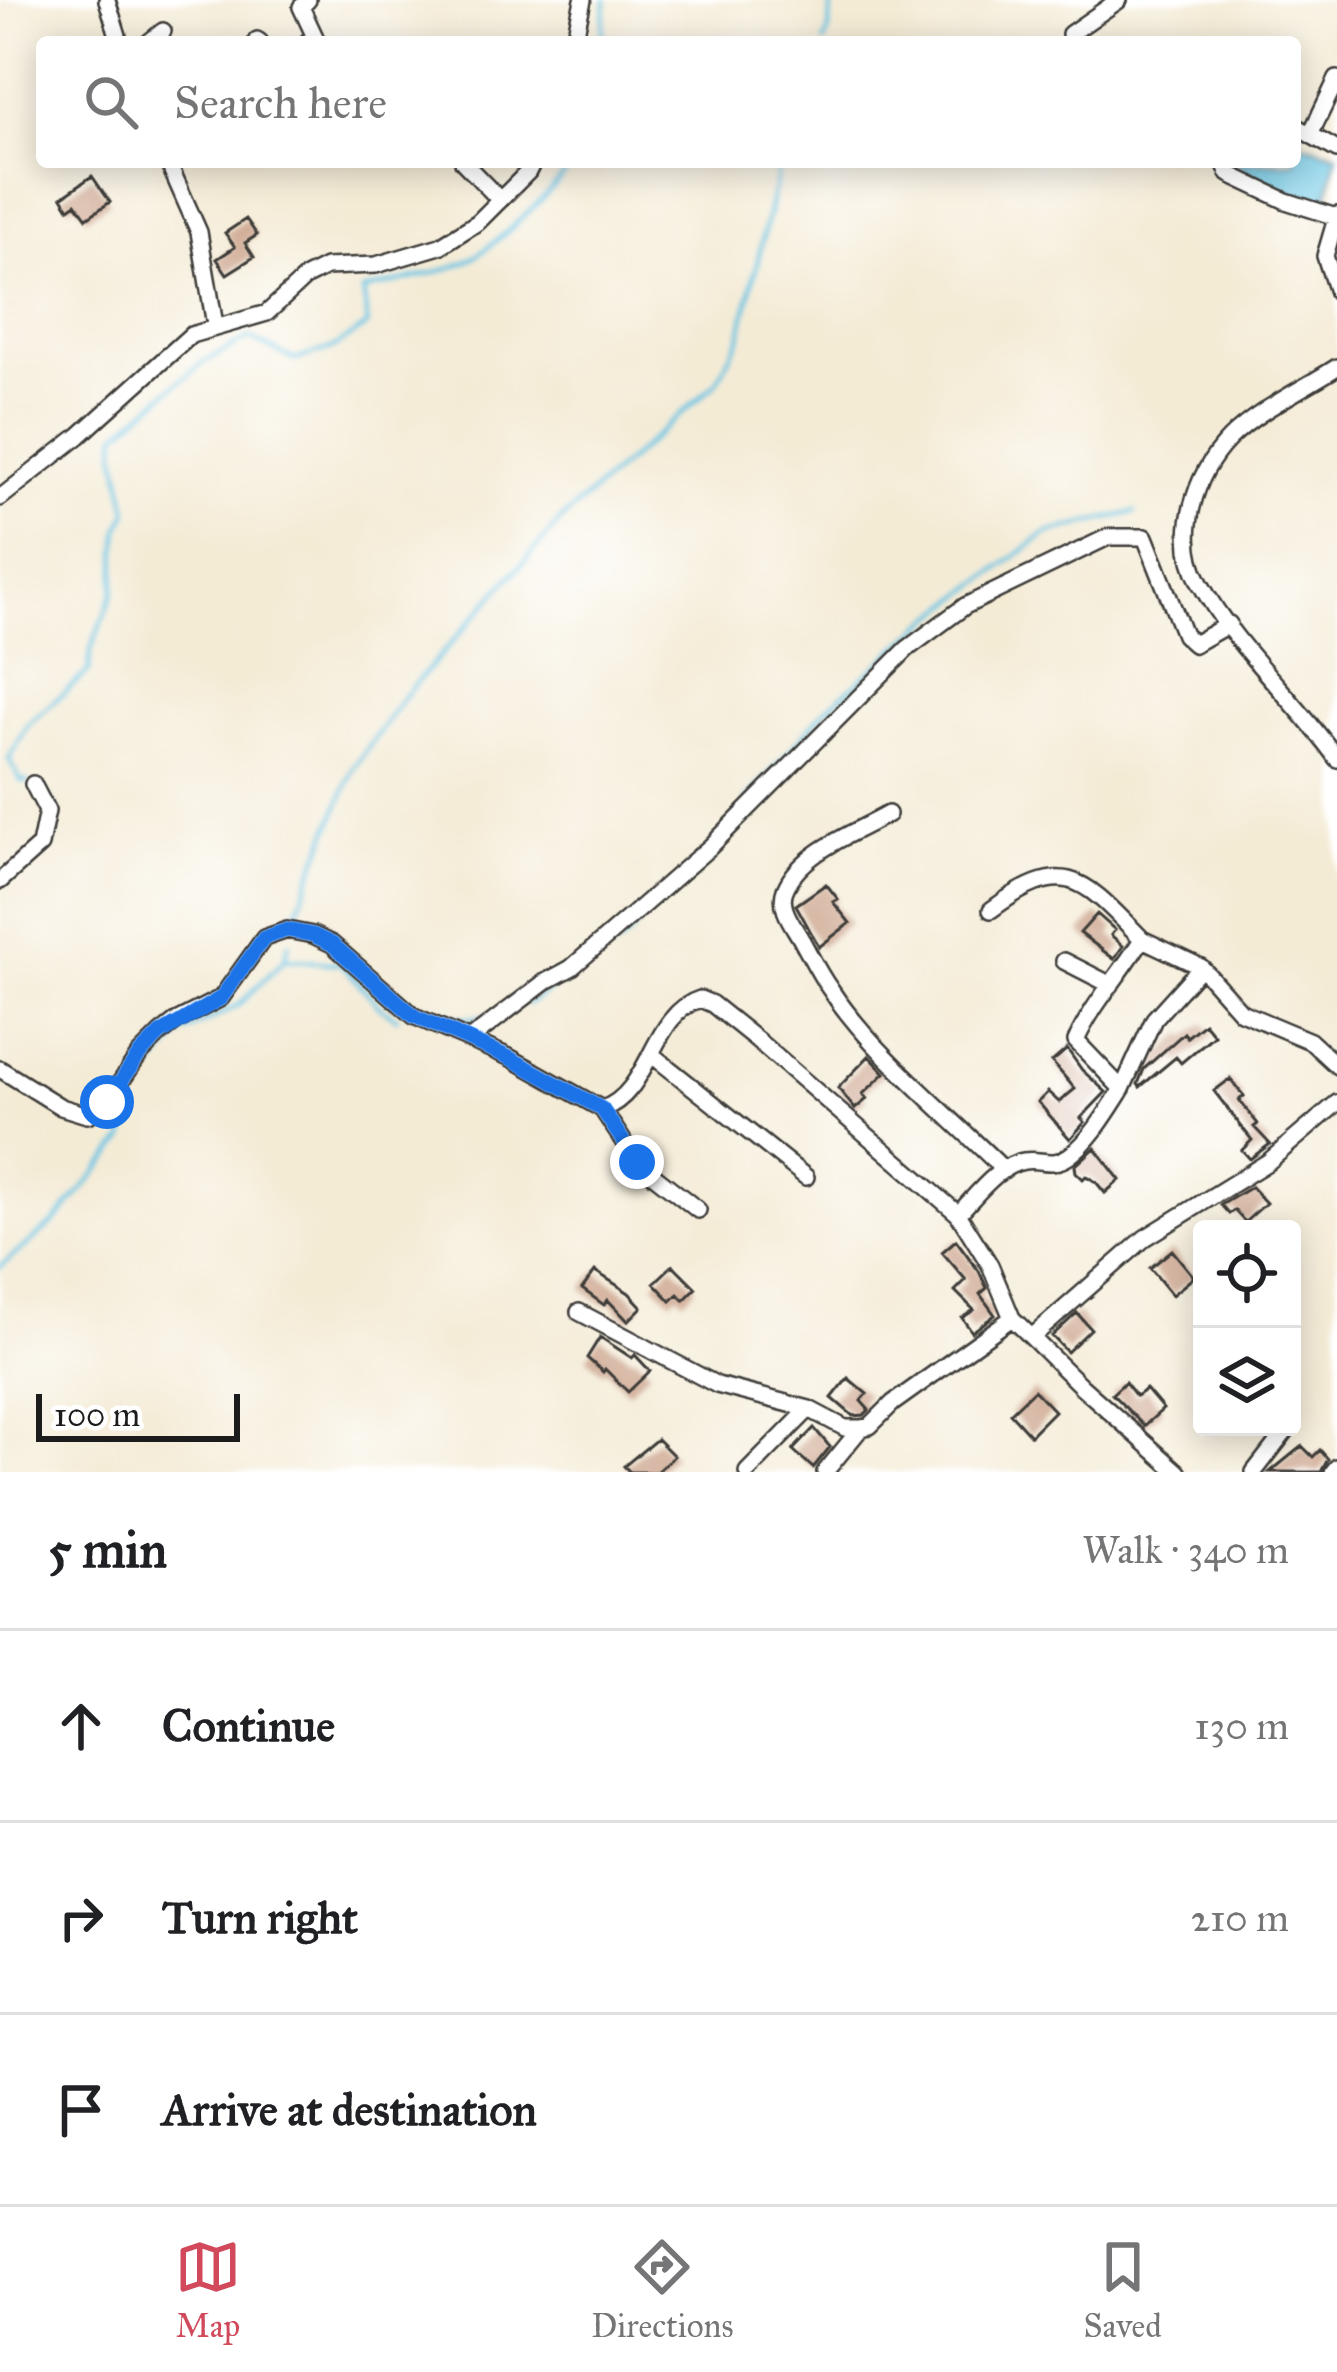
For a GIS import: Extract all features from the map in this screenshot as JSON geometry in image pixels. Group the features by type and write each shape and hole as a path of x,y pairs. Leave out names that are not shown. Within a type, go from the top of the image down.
{"street":[{"path":"107,0 119,36"},
{"path":"308,0 301,7 315,36"},
{"path":"575,36 583,0"},
{"path":"1070,34 1119,0"},
{"path":"157,36 164,31"},
{"path":"1337,79 1303,130 1337,150"},
{"path":"171,168 199,232 215,326"},
{"path":"469,168 500,200"},
{"path":"0,498 79,436 180,343 215,326 268,313 306,277 326,267 376,265 440,247 478,222 528,168"},
{"path":"1226,168 1229,174 1286,200 1336,216 1325,256 1337,292"},
{"path":"1337,367 1234,434 1207,463 1193,502 1190,536 1200,583 1337,759"},
{"path":"469,1040 544,982 571,968 710,847 907,649 965,606 1108,537 1145,537 1184,635 1195,644 1229,624"},
{"path":"0,881 40,845 47,811 33,784"},
{"path":"888,814 819,852 801,868 786,887 787,914 830,989 858,1025 1004,1170"},
{"path":"991,910 1026,884 1048,877 1071,880 1102,898 1142,939 1202,968 1241,1012 1310,1041 1337,1066"},
{"path":"0,1069 62,1107 94,1112 160,1034 221,998 264,938 287,930 322,938 344,953 404,1010 602,1109 637,1162 698,1210"},
{"path":"1122,1089 1076,1041 1084,1022 1128,966 1142,939"},
{"path":"1064,961 1111,985"},
{"path":"958,1214 1004,1170 1023,1161 1051,1164 1070,1155 1122,1089 1154,1019 1202,968"},
{"path":"602,1109 615,1104 676,1012 700,999 712,1004 958,1214 990,1265 1012,1318 1178,1472"},
{"path":"651,1054 806,1177"},
{"path":"1032,1337 1145,1238 1268,1162 1337,1103"},
{"path":"579,1312 717,1384 809,1409 844,1427 861,1428 1012,1318"},
{"path":"747,1472 809,1409"},
{"path":"825,1472 861,1428"},
{"path":"1254,1472 1282,1436"}],"water":[{"path":"1301,143 1337,154 1325,209 1241,168 1301,168"}],"building":[{"path":"92,176 110,202 87,218 76,203 69,208 62,197"},
{"path":"246,219 257,235 245,243 254,257 227,274 217,259 235,247 225,233"},
{"path":"826,884 850,923 819,947 796,905"},
{"path":"1097,914 1115,930 1111,935 1123,946 1114,959 1080,933"},
{"path":"1204,1023 1214,1035 1181,1063 1176,1057 1140,1087 1144,1069 1184,1033 1187,1037"},
{"path":"1067,1049 1106,1092 1081,1118 1085,1122 1070,1139 1038,1102 1048,1092 1059,1102 1075,1089 1052,1062"},
{"path":"869,1056 885,1073 855,1109 838,1088"},
{"path":"1230,1079 1258,1124 1254,1127 1270,1144 1250,1159 1242,1150 1252,1140 1214,1091"},
{"path":"1095,1148 1120,1180 1105,1193 1096,1182 1076,1172 1075,1166"},
{"path":"1251,1187 1266,1203 1247,1220 1234,1210 1229,1214 1221,1205"},
{"path":"956,1240 979,1271 987,1288 980,1294 995,1315 972,1332 962,1318 974,1310 955,1291 966,1280 942,1252"},
{"path":"1172,1250 1193,1278 1172,1295 1150,1268"},
{"path":"673,1265 696,1288 684,1300 678,1294 671,1301 654,1283"},
{"path":"595,1271 642,1307 628,1321 608,1300 604,1305 582,1289"},
{"path":"1077,1313 1091,1329 1067,1352 1052,1336"},
{"path":"600,1337 632,1358 635,1355 650,1371 628,1392 587,1358"},
{"path":"848,1378 867,1394 861,1401 869,1410 864,1415 853,1416 832,1398"},
{"path":"1125,1382 1136,1396 1146,1389 1163,1409 1144,1426 1112,1394"},
{"path":"1034,1390 1054,1411 1030,1435 1010,1413"},
{"path":"814,1428 830,1447 813,1468 793,1450"},
{"path":"657,1439 674,1456 656,1472 630,1472 624,1466"},
{"path":"1302,1446 1313,1457 1320,1450 1328,1459 1321,1472 1270,1472"}],"waterway":[{"path":"603,36 606,0"},
{"path":"826,36 832,0"},
{"path":"28,782 21,781 9,759 29,723 89,671 91,649 114,591 119,529 128,512 116,451 118,433 202,363 249,338 295,360 335,347 368,325 363,291 438,272 474,257 522,218 568,168"},
{"path":"294,919 353,769 405,695 562,519 716,383 740,338 779,168"},
{"path":"746,801 824,711 932,618 1047,533 1135,512"},
{"path":"45,847 54,838 56,810 46,794"},
{"path":"583,967 624,940 655,904"},
{"path":"0,1267 56,1221 124,1140 138,1085 181,1034 239,1005 285,959 289,943"},
{"path":"285,959 342,964 379,1006 397,1018"},
{"path":"528,1004 564,980"},
{"path":"442,1018 491,1017"}],"route":[{"path":"107,1102 139,1055 160,1034 221,998 264,938 287,930 332,944 414,1016 508,1057 602,1109 637,1162"}]}
